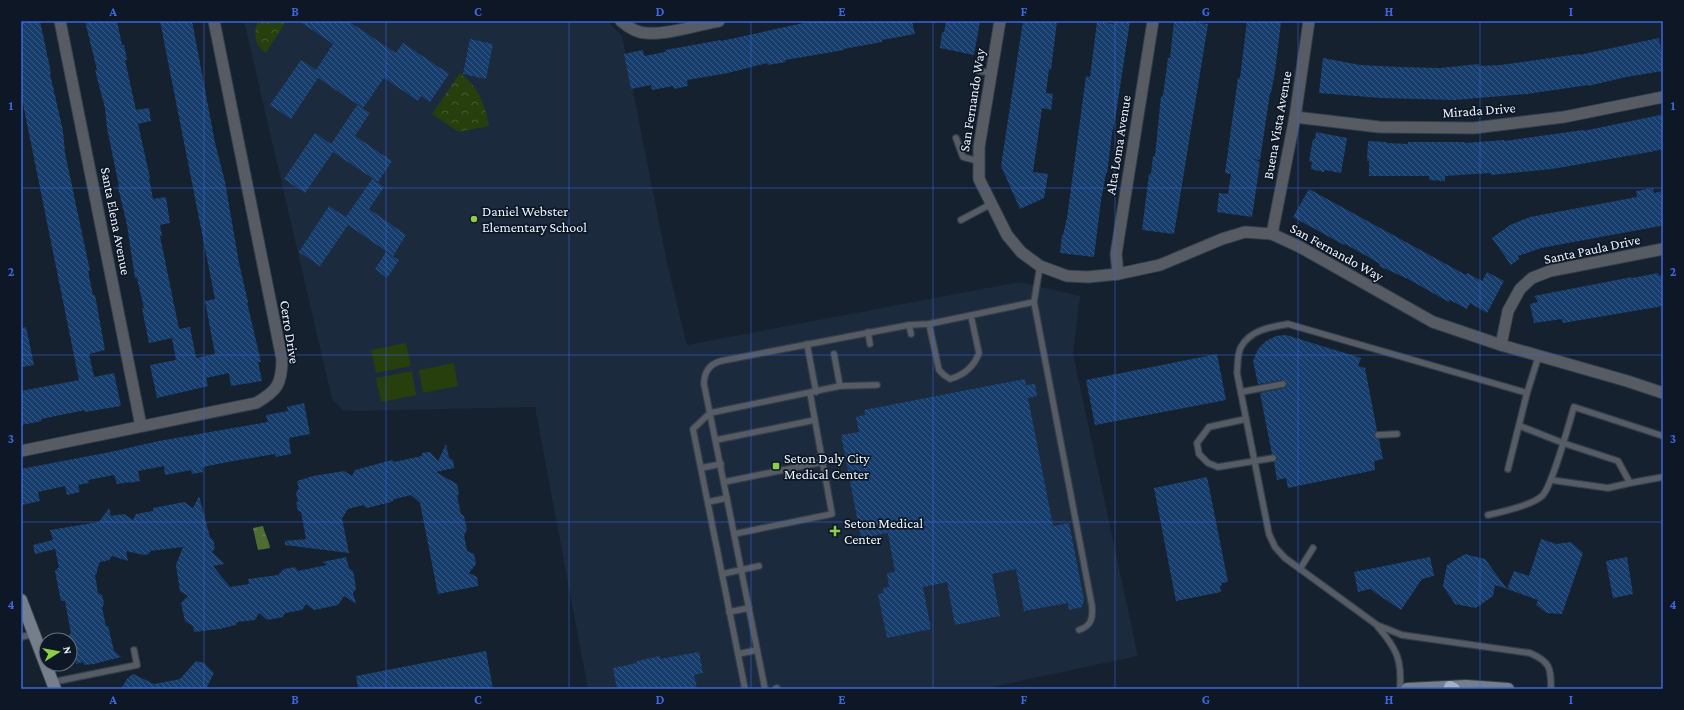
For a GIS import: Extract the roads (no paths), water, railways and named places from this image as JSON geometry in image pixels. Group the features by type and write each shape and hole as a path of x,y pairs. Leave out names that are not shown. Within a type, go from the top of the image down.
{"street":[{"name":"Santa Elena Avenue","path":"60,21 141,426"},
{"name":"Cerro Drive","path":"21,451 256,403 268,396 278,386 282,373 282,360 214,21"},
{"path":"621,21 630,29 645,34 660,33 719,21"},
{"name":"San Fernando Way","path":"1000,21 979,147 979,179 1001,225 1014,245 1040,266 1067,276 1088,277 1118,274 1160,265 1222,239 1245,232 1272,234 1300,247 1433,322 1501,345 1539,355 1663,393"},
{"name":"Alta Loma Avenue","path":"1118,274 1116,254 1153,21"},
{"name":"Buena Vista Avenue","path":"1272,234 1295,118 1309,21"},
{"name":"Mirada Drive","path":"1295,118 1379,127 1474,128 1564,117 1663,96"},
{"name":"Santa Paula Drive","path":"1501,345 1508,311 1520,289 1532,278 1550,271 1663,249"},
{"path":"21,600 54,685"},
{"path":"1408,689 1481,687 1508,689"}],"lane":[{"path":"979,71 991,73"},
{"path":"956,138 963,157 978,161"},
{"path":"961,220 991,204"},
{"path":"1040,266 1034,302 1092,606 1091,621 1086,627 1079,630"},
{"path":"765,689 710,414 704,380 706,372 712,365 721,361 909,324 930,324 1034,302"},
{"path":"930,324 939,370 950,378 965,372 977,359 979,353 971,316"},
{"path":"909,324 911,334"},
{"path":"1527,393 1288,324 1264,328 1248,339 1240,348 1237,373 1269,534 1275,547 1285,558 1377,625 1402,635 1530,653 1544,659 1549,668 1551,689"},
{"path":"868,332 870,344"},
{"path":"734,534 832,514 815,420 807,344"},
{"path":"834,354 840,386"},
{"path":"1508,469 1520,426 1527,393 1539,355"},
{"path":"1241,392 1283,384"},
{"path":"745,689 693,429 710,414 840,386 877,385"},
{"path":"1488,515 1520,507 1543,496 1552,480 1574,406 1663,436"},
{"path":"1246,419 1208,427 1197,443 1199,454 1208,464 1218,467 1273,458"},
{"path":"716,440 815,420"},
{"path":"1520,426 1563,443 1618,461 1630,483"},
{"path":"1378,436 1397,434"},
{"path":"724,482 823,462"},
{"path":"701,468 721,464"},
{"path":"1552,480 1608,488 1663,477"},
{"path":"708,502 727,498"},
{"path":"1300,569 1313,548"},
{"path":"722,574 759,566"},
{"path":"729,612 749,608"},
{"path":"1377,625 1396,652 1401,670 1400,689"},
{"path":"21,637 34,634"},
{"path":"54,685 137,665 134,650"},
{"path":"738,654 757,650"}],"water":[{"path":"263,526 270,548 258,550 253,528"}],"place":[{"name":"Daniel Webster Elementary School","path":"474,219"},
{"name":"Seton Daly City Medical Center","path":"776,466"},
{"name":"Seton Medical Center","path":"835,531"}]}
